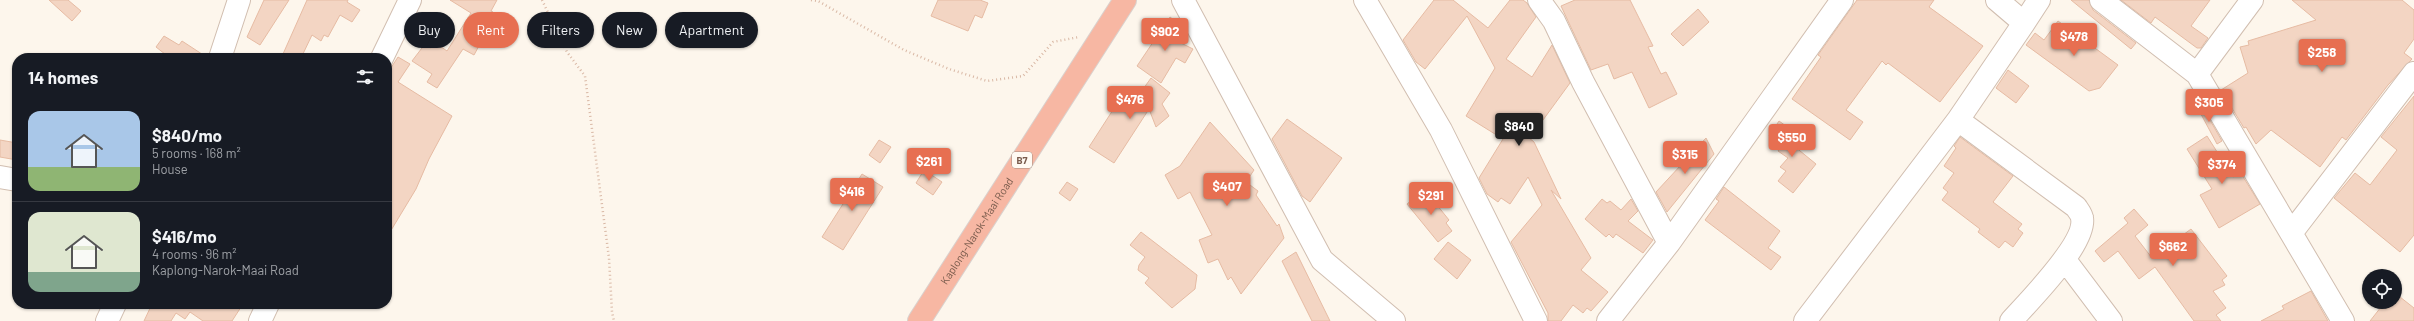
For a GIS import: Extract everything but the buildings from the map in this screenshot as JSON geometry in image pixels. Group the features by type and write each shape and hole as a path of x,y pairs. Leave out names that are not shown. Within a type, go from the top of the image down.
{"highway":[{"name":"Kaplong-Narok-Maai Road","path":"919,321 1125,0"}],"street":[{"path":"384,53 410,0"},
{"path":"1183,0 1322,260 1394,321"},
{"path":"1365,0 1441,130 1536,321"},
{"path":"1539,0 1554,21 1583,82 1668,243"},
{"path":"1608,321 1668,243 1842,0"},
{"path":"1997,0 2024,23"},
{"path":"1805,321 1958,120 2002,59 2039,0"},
{"path":"2101,0 2197,74 2292,232 2343,321"},
{"path":"2197,74 2252,0"},
{"path":"221,53 232,4"},
{"path":"2292,232 2414,73"},
{"path":"1958,120 2076,207 2082,218 2080,233 2065,260 2011,321"},
{"path":"0,178 12,179"},
{"path":"2065,260 2111,321"},
{"path":"107,321 113,309"},
{"path":"260,321 266,309"}],"path":[{"path":"542,0 567,52 585,76 609,258 612,312 614,321"},
{"path":"811,0 818,1 904,50 949,69 987,81 1023,76 1053,42 1068,38 1103,34"}]}
